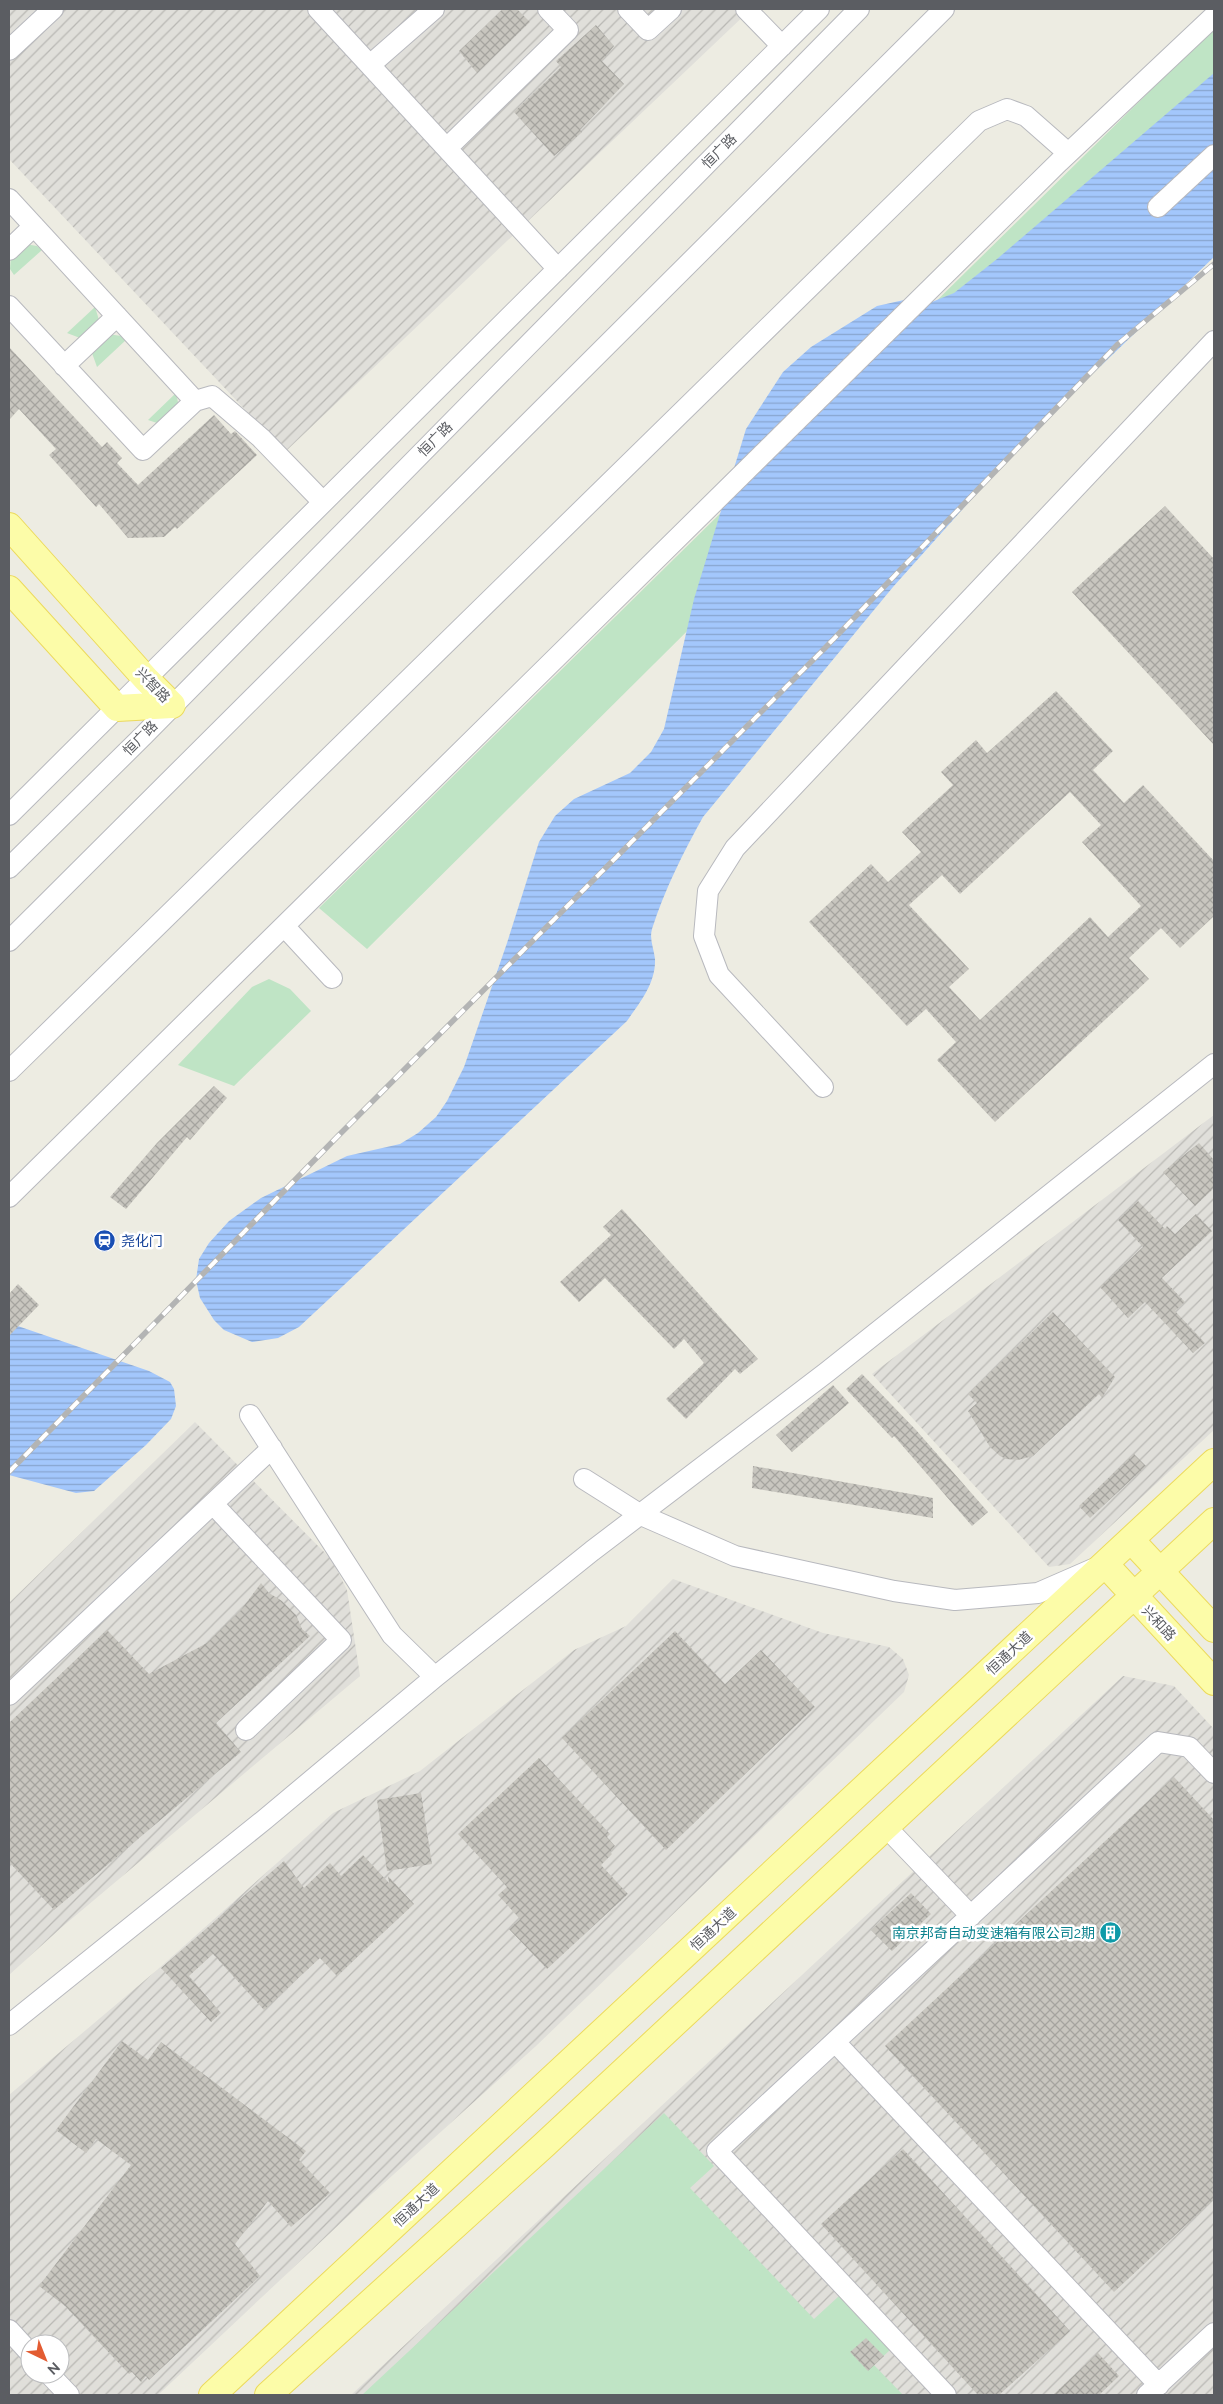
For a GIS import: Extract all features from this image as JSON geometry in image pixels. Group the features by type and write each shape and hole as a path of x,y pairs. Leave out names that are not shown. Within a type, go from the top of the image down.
{"main road":[{"name":"兴智路","path":"9,526 146,679 172,705"},
{"path":"9,588 117,708"},
{"name":"兴智路","path":"117,708 172,705"},
{"name":"恒通大道","path":"224,2391 1214,1462"},
{"path":"268,2395 536,2153 1214,1521"},
{"path":"1131,1540 1214,1629"},
{"name":"兴和路","path":"1105,1564 1214,1682"}],"street":[{"path":"9,50 53,9"},
{"path":"318,9 558,269"},
{"path":"370,65 434,9"},
{"path":"447,148 568,30 548,9"},
{"path":"628,9 648,30 671,9"},
{"path":"746,9 782,46"},
{"path":"9,815 820,9"},
{"name":"恒广路","path":"9,868 860,9"},
{"path":"9,941 944,9"},
{"path":"9,1197 1068,153 1214,16"},
{"path":"9,1071 978,120 1007,109 1026,116 1068,153"},
{"path":"1158,206 1214,155"},
{"path":"9,199 195,401"},
{"path":"9,250 34,226"},
{"path":"9,306 143,450 195,401 212,396 261,438 323,502"},
{"path":"64,366 117,316"},
{"path":"823,1087 719,975 704,936 708,891 735,848 1214,340"},
{"path":"284,926 332,978"},
{"path":"9,2025 271,1814 434,1677 592,1551 827,1372 1214,1064"},
{"path":"250,1415 392,1635 434,1677"},
{"path":"9,1695 272,1448"},
{"path":"584,1478 641,1515 735,1556 894,1591 955,1600 1038,1593 1105,1564"},
{"path":"213,1504 341,1640 246,1730"},
{"path":"946,2395 717,2151 1158,1742 1189,1747 1214,1774"},
{"path":"886,1827 971,1916"},
{"path":"835,2042 1153,2390 1214,2333"},
{"path":"59,2384 69,2395"}],"shaded area":[{"path":"9,9 751,9 285,452 9,159"},
{"path":"1214,1115 1214,1430 1070,1564 1049,1567 872,1374"},
{"path":"195,1422 332,1560 347,1590 360,1676 62,1927 9,1975 9,1603"},
{"path":"673,1579 823,1633 889,1647 903,1659 909,1675 904,1692 536,2046 363,2202 158,2395 9,2395 9,2095 157,1970 333,1813 420,1771 574,1650 626,1626"},
{"path":"1123,1676 1174,1686 1214,1729 1214,2395 351,2395"}],"green space":[{"path":"1214,28 1214,108 367,949 319,908"},
{"path":"25,244 37,246 42,250 14,275 10,269 11,256"},
{"path":"95,307 99,320 80,338 67,333"},
{"path":"108,334 121,336 126,340 97,367 92,353"},
{"path":"176,393 179,407 160,424 148,420"},
{"path":"269,979 290,989 311,1011 234,1086 178,1065 252,987"},
{"path":"664,2113 714,2166 690,2188 814,2319 839,2296 890,2350 874,2365 903,2395 362,2395"}],"water":[{"path":"1214,73 1214,257 1029,435 893,587 703,817 662,900 651,933 655,959 653,976 642,999 627,1021 299,1327 278,1338 252,1342 224,1330 214,1320 200,1298 196,1280 199,1259 209,1243 229,1221 261,1198 347,1156 400,1144 418,1133 436,1117 447,1101 464,1067 507,943 539,842 555,816 574,799 630,773 651,752 664,729 694,599 746,429 783,372 811,347 877,306 904,300 927,304 954,293 997,259"},
{"path":"9,1323 149,1371 170,1382 174,1389 176,1406 171,1419 146,1445 94,1491 76,1493 9,1475"}],"building":[{"path":"503,9 517,9 530,22 477,73 459,51"},
{"path":"596,25 614,46 602,61 624,84 580,130 582,132 554,156 514,112 561,67 556,61"},
{"path":"9,347 102,447 107,442 122,458 117,463 138,485 214,415 231,434 235,431 257,455 177,529 175,527 164,537 128,538 99,504 96,507 49,455 56,449 19,409 9,420"},
{"path":"1165,506 1214,559 1214,745 1072,592"},
{"path":"1056,691 1113,751 1093,770 1124,803 1143,785 1214,861 1214,916 1180,948 1161,928 1129,958 1149,979 995,1122 937,1060 956,1042 926,1009 907,1026 809,922 871,864 888,882 921,852 902,832 953,785 941,772 976,740 987,753","holes":["1070,792 1101,825 1082,842 1141,906 1108,937 1090,917 980,1020 949,987 969,969 909,905 942,875 960,894"]},
{"path":"214,1086 227,1098 190,1140 187,1137 126,1209 110,1197 157,1143"},
{"path":"1199,1143 1214,1160 1214,1188 1195,1206 1163,1172"},
{"path":"1138,1201 1165,1229 1167,1226 1175,1234 1196,1214 1212,1231 1162,1278 1185,1302 1175,1311 1205,1343 1193,1353 1145,1302 1128,1318 1100,1287 1143,1247 1118,1220"},
{"path":"622,1209 758,1359 740,1374 735,1369 686,1419 666,1399 704,1363 684,1339 674,1349 605,1278 579,1302 560,1282 611,1235 603,1227"},
{"path":"18,1284 39,1305 9,1336 9,1294"},
{"path":"1053,1312 1115,1377 1102,1398 1099,1394 1033,1456 1018,1460 1006,1459 990,1447 968,1411 977,1403 968,1394"},
{"path":"862,1374 916,1430 988,1512 972,1526 894,1436 892,1438 846,1389"},
{"path":"833,1385 849,1403 792,1452 776,1435"},
{"path":"1134,1454 1146,1466 1090,1518 1079,1506"},
{"path":"753,1466 933,1498 933,1518 752,1488"},
{"path":"261,1583 269,1593 282,1601 296,1615 302,1629 310,1636 216,1723 241,1752 54,1910 9,1862 9,1723 107,1630 149,1674 207,1643 241,1610"},
{"path":"675,1631 725,1684 761,1650 815,1707 666,1850 562,1738"},
{"path":"539,1758 610,1834 607,1837 615,1846 610,1852 612,1854 601,1865 628,1894 547,1969 509,1929 520,1919 498,1895 507,1887 458,1834"},
{"name":"南京邦奇自动变速箱有限公司2期","path":"1174,1777 1214,1820 1214,2199 1114,2292 885,2046"},
{"path":"421,1793 432,1864 387,1871 377,1800"},
{"path":"363,1855 389,1883 388,1876 414,1904 337,1976 320,1958 264,2010 213,1954 189,1976 221,2013 211,2022 161,1968 284,1861 304,1888 330,1863 341,1876"},
{"path":"911,1893 931,1914 892,1951 871,1930"},
{"path":"122,2041 148,2060 161,2042 306,2151 299,2160 330,2193 291,2227 268,2201 235,2244 260,2276 149,2380 146,2376 141,2382 132,2372 129,2374 65,2306 39,2286 131,2165 96,2139 86,2153 56,2130"},
{"path":"903,2149 1070,2331 999,2395 978,2395 821,2224"},
{"path":"866,2338 884,2356 868,2371 850,2352"},
{"path":"1098,2353 1119,2376 1099,2395 1053,2395"}],"railway":[{"path":"9,1472 337,1137 825,648 1118,344 1214,264"}],"place":[{"name":"尧化门","path":"105,1241"},
{"name":"南京邦奇自动变速箱有限公司2期","path":"1111,1933"}]}
